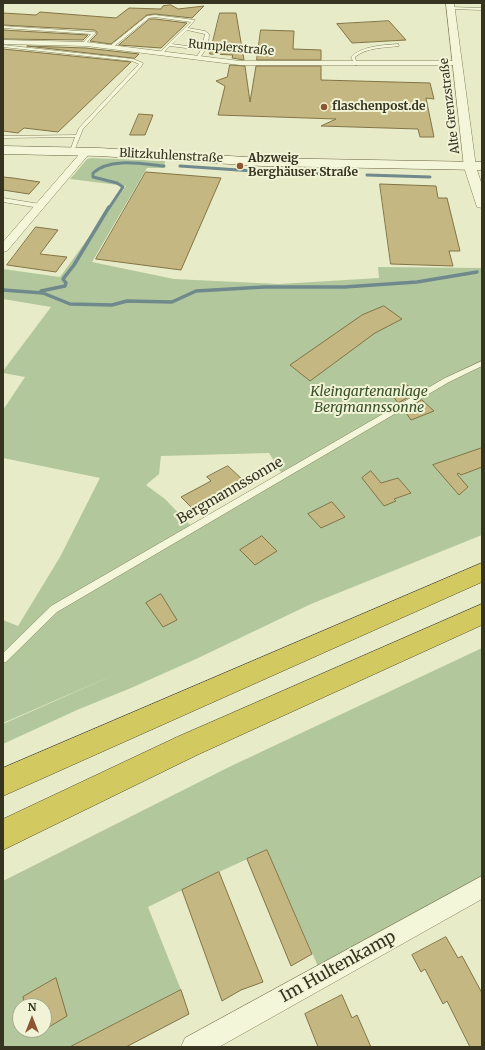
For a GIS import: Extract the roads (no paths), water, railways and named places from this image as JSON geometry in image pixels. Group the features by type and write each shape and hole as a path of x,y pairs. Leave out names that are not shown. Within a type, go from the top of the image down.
{"highway":[{"path":"3,782 482,572"},
{"path":"3,835 186,746 482,614"}],"main road":[{"name":"Blitzkuhlenstraße","path":"3,150 72,151 262,162 476,166"}],"street":[{"name":"Alte Grenzstraße","path":"450,5 458,63 482,204"},
{"name":"Rumplerstraße","path":"3,42 84,44 240,63 458,63"},
{"path":"3,249 86,152"},
{"name":"Im Hultenkamp","path":"194,1047 482,887"}],"lane":[{"path":"450,5 482,10"},
{"path":"111,47 151,16 194,21 161,53"},
{"path":"3,27 94,33 84,44"},
{"path":"186,29 204,32 207,34 208,39 198,58"},
{"path":"170,45 204,49"},
{"path":"356,64 353,57 355,55 372,49 398,45"},
{"path":"3,46 126,59 141,63 140,66 80,129 72,151"},
{"path":"3,137 78,136"},
{"path":"3,200 40,206"},
{"name":"Bergmannssonne","path":"3,659 54,609 453,377 482,363"}],"waterway":[{"path":"109,208 123,187 117,183 93,177 93,173 100,168 117,163 137,163 164,166"},
{"path":"180,166 282,173 349,174"},
{"path":"367,175 430,177"},
{"path":"41,291 65,286 66,283 63,279 74,265 109,207"},
{"path":"3,290 43,293 70,304 112,305 127,301 172,302 196,291 264,287 344,287 417,282 477,272"}],"place":[{"name":"flaschenpost.de","path":"324,107"},
{"name":"Abzweig Berghäuser Straße","path":"240,166"}],"park label":[{"name":"Kleingartenanlage Bergmannssonne","path":"369,400"}]}
